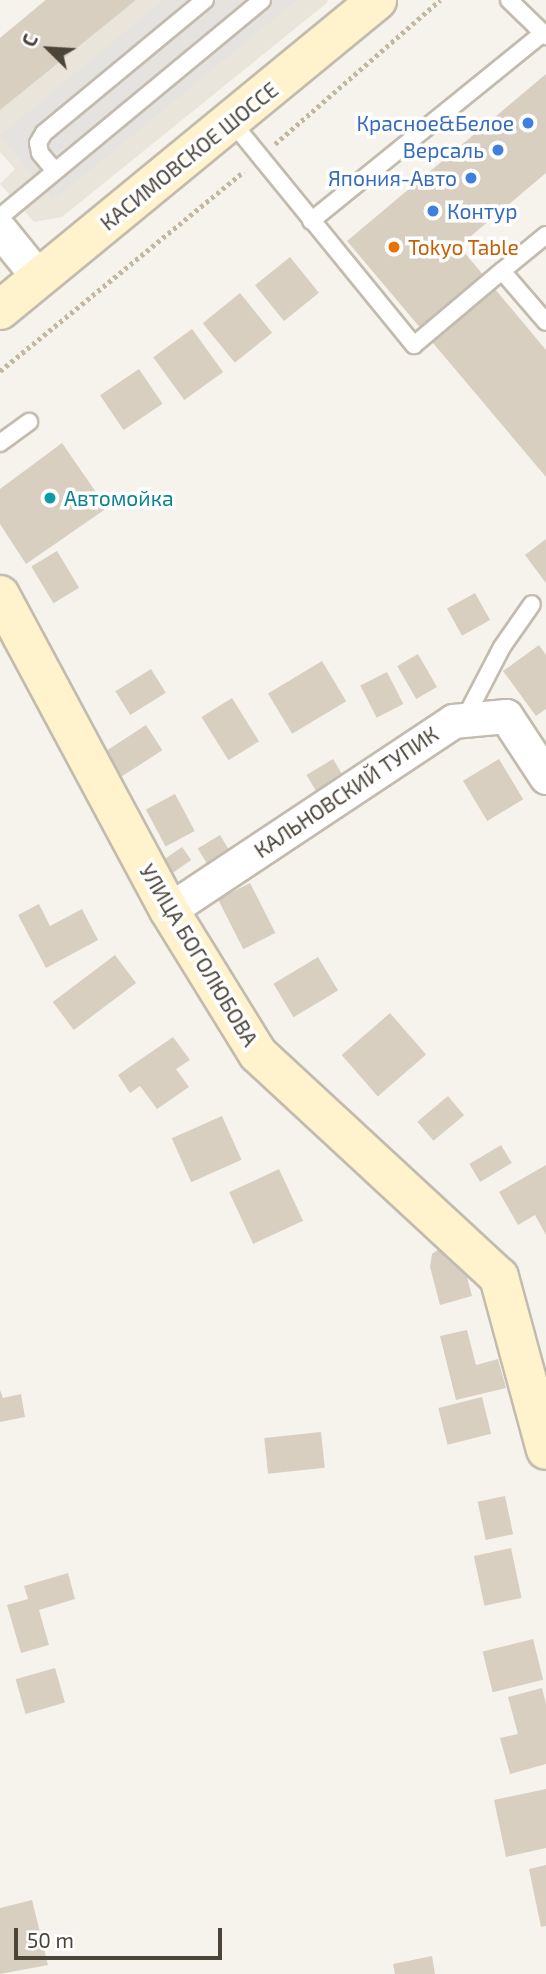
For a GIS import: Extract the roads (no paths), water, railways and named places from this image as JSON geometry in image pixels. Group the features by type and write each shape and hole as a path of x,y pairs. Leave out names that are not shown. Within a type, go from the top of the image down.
{"street":[{"name":"КАСИМОВСКОЕ ШОССЕ","path":"0,310 232,122 377,0"},
{"path":"0,230 39,278"},
{"name":"УЛИЦА БОГОЛЮБОВА","path":"0,595 169,910 258,1054 499,1277 546,1450"},
{"name":"КАЛЬНОВСКИЙ ТУПИК","path":"169,910 453,721 506,716 546,777"}],"lane":[{"path":"55,171 40,153 38,143 44,133 205,0"},
{"path":"0,217 262,0"},
{"path":"311,221 544,34 509,0"},
{"path":"232,122 258,159 414,345 546,235"},
{"path":"502,271 546,322"},
{"path":"0,443 29,422"},
{"path":"464,720 502,647 532,604"}],"place":[{"name":"Красное&Белое","path":"528,123"},
{"name":"Версаль","path":"498,150"},
{"name":"Япония-Авто","path":"471,178"},
{"name":"Контур","path":"433,211"},
{"name":"Tokyo Table","path":"394,247"},
{"name":"Автомойка","path":"50,498"}]}
